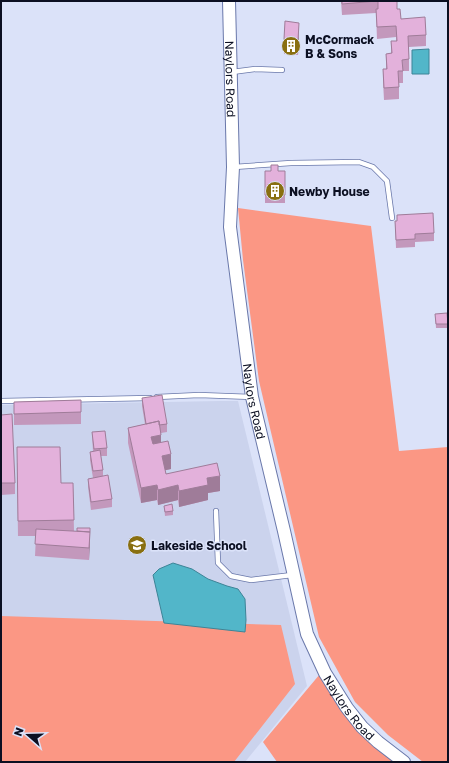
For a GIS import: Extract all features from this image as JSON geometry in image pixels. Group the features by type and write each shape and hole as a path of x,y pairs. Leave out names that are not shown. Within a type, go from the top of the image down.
{"street":[{"name":"Naylors Road","path":"229,1 233,167 230,227 252,396 307,634 325,673 347,708 378,742 404,762"}],"lane":[{"path":"230,72 255,69 282,70"},
{"path":"233,167 291,163 359,162 373,167 387,181 392,218"},
{"path":"1,401 148,398 199,395 252,396"},
{"path":"216,511 218,563 231,576 251,580 294,575"}],"shaded area":[{"path":"238,208 371,226 399,451 448,447 448,762 423,762 388,735 355,702 319,637 259,381 243,260"},
{"name":"Lakeside School","path":"238,401 307,686 245,762 1,762 1,405"},
{"path":"1,616 281,625 295,684 234,762 1,762"},
{"path":"320,674 346,717 393,762 277,762 263,742"}],"water":[{"path":"429,49 429,74 412,74 412,50"},
{"path":"173,563 192,569 208,579 238,589 245,599 245,632 164,623 153,575 159,569"}],"building":[{"path":"342,1 377,1 342,4"},
{"path":"378,1 397,1 397,9 400,9 401,19 425,17 426,35 408,36 409,59 402,60 403,71 398,71 399,87 384,88 383,69 387,69 386,54 392,53 391,41 397,41 396,26 377,27 376,9 378,9"},
{"path":"285,21 299,23 298,40 284,39"},
{"name":"Newby House","path":"271,165 278,165 278,171 285,171 285,195 265,195 265,171 271,171"},
{"path":"433,213 434,233 415,234 415,239 396,240 395,221 397,221 397,215"},
{"path":"447,313 448,324 436,324 435,314"},
{"path":"162,395 167,424 159,425 159,421 146,424 142,398"},
{"path":"81,400 81,412 14,414 14,402"},
{"path":"12,414 15,483 1,483 1,415"},
{"path":"159,421 161,435 151,437 153,444 168,441 171,454 162,456 166,474 217,463 220,476 207,478 208,485 179,491 178,485 158,490 157,485 141,488 128,428"},
{"path":"105,431 107,448 94,449 92,432"},
{"path":"17,447 60,447 61,483 73,483 74,520 18,521"},
{"path":"100,450 103,470 93,471 90,452"},
{"path":"108,475 112,499 91,502 88,479"},
{"path":"172,504 173,511 165,512 164,506"},
{"path":"77,528 90,528 90,532 77,531"},
{"path":"36,529 90,532 89,548 35,544"}],"place":[{"name":"McCormack B & Sons","path":"291,46"},
{"name":"Newby House","path":"275,191"},
{"name":"Lakeside School","path":"137,545"}]}
